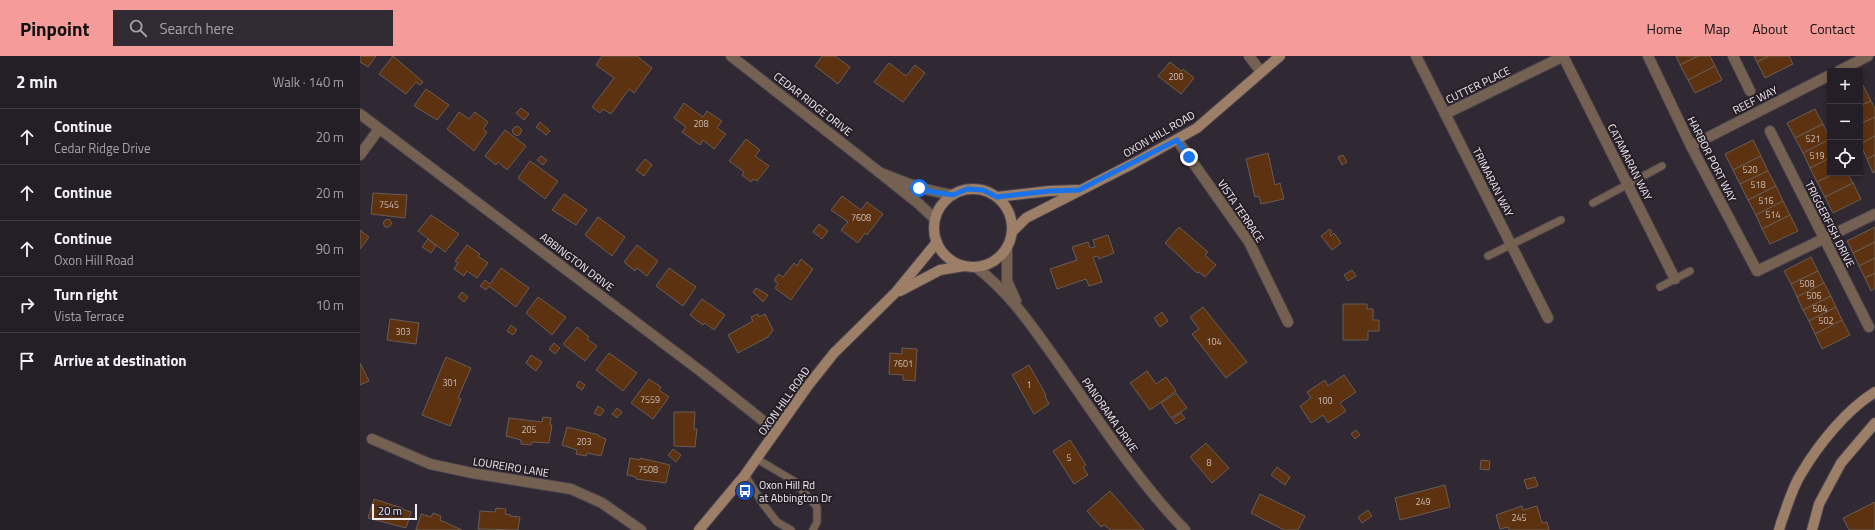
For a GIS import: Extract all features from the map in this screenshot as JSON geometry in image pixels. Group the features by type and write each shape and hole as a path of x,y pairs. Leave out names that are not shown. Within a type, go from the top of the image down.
{"main road":[{"name":"OXON HILL ROAD","path":"1013,231 1026,218 1177,140 1197,128 1280,56"},
{"path":"967,189 983,190 997,197 1009,212 1013,231 1007,249 999,258 988,264 976,267 964,266 952,261 943,252 937,242 934,227 935,219 939,210 953,195 967,189"},
{"name":"OXON HILL ROAD","path":"997,197 1049,191 1079,190"},
{"name":"OXON HILL ROAD","path":"699,530 757,460 806,387 834,353 896,292 937,242"},
{"name":"OXON HILL ROAD","path":"896,292 940,270 964,266"},
{"path":"1779,530 1800,475 1832,430 1864,398 1875,392"},
{"path":"1812,530 1820,504 1841,463 1875,423"}],"street":[{"name":"CEDAR RIDGE DRIVE","path":"731,56 879,172 919,204 935,219"},
{"path":"1249,56 1261,72"},
{"name":"TRIMARAN WAY","path":"1416,56 1548,318"},
{"name":"CUTTER PLACE","path":"1445,114 1563,56"},
{"name":"CATAMARAN WAY","path":"1563,56 1675,279"},
{"name":"HARBOR PORT WAY","path":"1648,56 1691,146 1757,271 1824,239"},
{"path":"1733,56 1750,91"},
{"path":"1845,68 1868,56"},
{"name":"REEF WAY","path":"1691,146 1827,77"},
{"name":"ABBINGTON DRIVE","path":"360,114 703,373 776,431"},
{"path":"360,155 379,129"},
{"name":"TRIGGERFISH DRIVE","path":"1770,130 1869,328"},
{"name":"VISTA TERRACE","path":"1177,140 1249,242 1288,322"},
{"name":"CEDAR RIDGE DRIVE","path":"879,172 926,190 953,195"},
{"path":"1824,239 1875,214"},
{"name":"PANORAMA DRIVE","path":"1007,249 1007,281 1020,310"},
{"name":"PANORAMA DRIVE","path":"976,267 995,282 1020,310 1131,465 1185,530"},
{"name":"LOUREIRO LANE","path":"372,439 430,464 472,473 571,489 602,503 641,530"}],"lane":[{"path":"1593,203 1662,166"},
{"path":"1488,256 1561,220"},
{"path":"1660,287 1690,271"},
{"path":"757,460 794,481 817,507 817,522 813,530"},
{"path":"745,475 763,504 777,522 791,530"}],"building":[{"path":"360,56 376,56 368,67 360,62"},
{"path":"393,56 423,82 420,85 416,82 406,94 379,74"},
{"path":"602,56 637,56 652,68 634,93 629,89 611,114 603,109 600,113 592,107 614,78 596,65"},
{"path":"822,56 835,56 850,67 838,84 815,66"},
{"path":"1676,56 1698,56 1680,65"},
{"path":"1698,56 1710,56 1715,66 1688,80 1680,65"},
{"path":"1754,56 1769,56 1757,62"},
{"path":"1769,56 1789,56 1793,64 1765,78 1757,62"},
{"path":"1170,62 1181,71 1183,69 1194,78 1181,94 1158,76"},
{"path":"889,63 906,76 915,65 925,73 903,102 874,82"},
{"path":"1715,66 1722,80 1695,93 1688,80"},
{"path":"1863,85 1871,101 1863,105"},
{"path":"426,89 449,105 437,120 414,106"},
{"path":"1871,101 1875,108 1875,117 1863,123 1863,105"},
{"path":"684,103 703,117 707,111 722,121 717,128 726,134 714,149 703,140 700,145 682,132 686,127 674,118"},
{"path":"521,108 529,114 524,120 516,113"},
{"path":"1815,109 1823,124 1795,138 1787,123"},
{"path":"459,112 469,119 475,112 488,122 483,129 487,132 474,151 447,129"},
{"path":"1875,117 1875,136 1863,142 1863,140 1863,123"},
{"path":"540,122 550,131 546,135 536,127"},
{"path":"1823,124 1827,133 1827,141 1803,153 1795,138"},
{"path":"517,126 522,131 517,136 512,131"},
{"path":"505,130 526,146 507,170 498,162 496,165 485,156"},
{"path":"1875,136 1875,155 1867,159 1863,150 1863,142"},
{"path":"746,139 760,150 755,156 769,166 757,181 753,179 751,182 742,175 744,172 729,161"},
{"path":"1753,140 1761,156 1733,170 1725,154"},
{"path":"1827,141 1827,160 1810,168 1803,153"},
{"path":"1268,153 1275,185 1280,183 1284,199 1261,204 1259,196 1255,197 1246,159"},
{"path":"1343,155 1347,162 1342,165 1338,157"},
{"path":"1875,155 1875,172 1873,173 1867,159"},
{"path":"541,156 547,160 543,165 537,160"},
{"path":"1761,156 1768,171 1740,184 1733,170"},
{"path":"645,159 652,165 644,176 636,170"},
{"path":"1827,160 1827,176 1830,176 1817,182 1810,168"},
{"path":"530,161 558,181 545,199 518,178"},
{"path":"1768,171 1776,186 1748,200 1740,184"},
{"path":"1830,176 1849,176 1853,183 1825,197 1817,182"},
{"path":"1853,183 1861,199 1833,213 1825,197"},
{"path":"1776,186 1783,201 1756,215 1748,200"},
{"path":"373,193 407,195 405,218 371,214"},
{"path":"564,194 587,210 576,225 552,210"},
{"path":"842,196 861,210 867,202 883,214 867,235 865,233 858,243 841,230 848,222 831,210"},
{"path":"1783,201 1790,215 1762,229 1756,215"},
{"path":"431,215 459,234 445,252 418,231"},
{"path":"1790,215 1798,231 1770,244 1762,229"},
{"path":"598,217 625,237 612,256 585,235"},
{"path":"389,219 392,223 389,227 385,227 383,223 385,220"},
{"path":"819,224 828,231 822,239 813,232"},
{"path":"1179,227 1208,252 1205,255 1216,265 1205,277 1199,272 1197,273 1165,243"},
{"path":"1875,227 1875,242 1853,253 1847,241"},
{"path":"1330,229 1332,232 1330,234 1331,236 1334,233 1341,243 1332,250 1321,236"},
{"path":"360,230 369,237 360,249"},
{"path":"1108,235 1114,253 1099,259 1098,256 1093,257 1102,282 1089,286 1086,279 1057,289 1050,269 1077,260 1072,247 1088,242 1090,248 1095,247 1093,240"},
{"path":"428,239 436,246 431,253 422,247"},
{"path":"1875,242 1875,258 1859,266 1853,253"},
{"path":"467,245 480,254 478,256 488,263 477,278 467,271 464,276 454,269 458,263 455,261"},
{"path":"637,245 658,261 647,276 637,268 635,271 624,262"},
{"path":"1811,257 1818,271 1791,284 1784,271"},
{"path":"1875,258 1875,273 1865,278 1859,266"},
{"path":"801,259 813,269 791,300 775,288 778,284 774,280 779,274 783,277 794,263 797,266"},
{"path":"501,268 529,288 516,307 489,286 486,290 480,286 485,280 490,284"},
{"path":"669,268 696,287 683,306 656,286"},
{"path":"1352,270 1356,276 1348,281 1344,275"},
{"path":"1818,271 1824,283 1797,297 1791,284"},
{"path":"1875,273 1875,288 1871,291 1865,278"},
{"path":"1824,283 1831,296 1803,310 1797,297"},
{"path":"756,288 768,295 763,302 753,292"},
{"path":"462,292 468,297 464,302 458,297"},
{"path":"1831,296 1836,307 1809,321 1803,310"},
{"path":"538,297 566,317 552,335 526,313"},
{"path":"702,299 725,315 714,330 705,323 703,325 690,315"},
{"path":"1343,304 1367,304 1367,309 1373,309 1373,320 1379,320 1379,331 1368,331 1368,340 1343,340"},
{"path":"1203,307 1247,362 1226,378 1192,334 1199,329 1190,317"},
{"path":"1836,307 1842,320 1815,334 1809,321"},
{"path":"1162,312 1168,321 1160,327 1154,318"},
{"path":"758,314 759,317 765,314 773,330 768,337 738,353 728,335 753,321 751,317"},
{"path":"390,319 419,323 416,344 387,340"},
{"path":"1842,320 1850,335 1822,349 1815,334"},
{"path":"511,325 517,330 513,335 507,331"},
{"path":"577,327 589,337 587,339 597,346 585,361 563,344"},
{"path":"554,343 560,348 555,354 549,349"},
{"path":"902,348 917,349 915,381 903,380 903,375 889,374 890,353 902,354"},
{"path":"609,353 637,373 623,391 596,370"},
{"path":"531,355 542,362 536,371 526,363"},
{"path":"446,357 471,368 458,398 461,399 450,426 422,415"},
{"path":"360,363 369,381 360,385"},
{"path":"1029,365 1046,395 1045,396 1049,404 1034,414 1012,375"},
{"path":"1147,371 1156,384 1166,377 1176,391 1150,410 1130,383"},
{"path":"1344,375 1356,392 1340,403 1346,411 1328,423 1323,415 1311,423 1300,406 1311,398 1307,392 1325,380 1328,386"},
{"path":"649,379 661,387 659,390 669,397 653,419 631,403"},
{"path":"579,381 585,385 582,390 576,386"},
{"path":"1176,393 1187,408 1171,418 1161,403"},
{"path":"598,406 604,410 600,416 594,413"},
{"path":"617,408 622,412 617,418 612,414"},
{"path":"674,412 695,412 694,429 697,429 695,447 674,446"},
{"path":"1181,413 1185,418 1176,424 1172,419"},
{"path":"543,417 551,418 550,425 552,425 549,443 532,442 531,445 521,444 521,440 506,436 509,418 542,422"},
{"path":"567,427 599,435 598,436 606,439 601,456 587,453 586,456 576,454 577,450 562,445"},
{"path":"1356,430 1360,435 1355,439 1351,434"},
{"path":"1070,440 1086,465 1083,467 1088,475 1074,484 1053,451"},
{"path":"1206,443 1229,468 1212,483 1190,457"},
{"path":"673,449 681,455 676,462 668,455"},
{"path":"630,458 640,460 640,458 670,465 666,483 636,479 636,477 627,475"},
{"path":"1481,460 1490,461 1489,470 1480,469"},
{"path":"1277,467 1290,477 1285,485 1271,475"},
{"path":"1535,477 1538,486 1527,489 1524,480"},
{"path":"1445,485 1450,507 1400,520 1395,498"},
{"path":"1110,491 1144,530 1111,530 1104,525 1101,527 1087,511"},
{"path":"1260,494 1305,516 1298,530 1284,530 1251,513"},
{"path":"374,499 411,512 406,528 368,518"},
{"path":"1875,502 1875,530 1849,530 1843,518"},
{"path":"1522,506 1523,510 1537,506 1542,523 1547,522 1549,530 1509,530 1508,527 1500,529 1496,515"},
{"path":"496,508 506,509 505,514 511,515 510,516 520,517 518,530 478,529 480,511 495,512"},
{"path":"1368,510 1372,516 1362,523 1358,517"},
{"path":"433,513 441,516 440,520 462,530 416,530 421,514 431,517"}],"place":[{"name":"Oxon Hill Rd at Abbington Dr","path":"745,491"}],"route":[{"path":"919,188 953,195 967,189 983,190 997,197 1025,195 1049,191 1079,190 1177,140 1189,157"}]}
